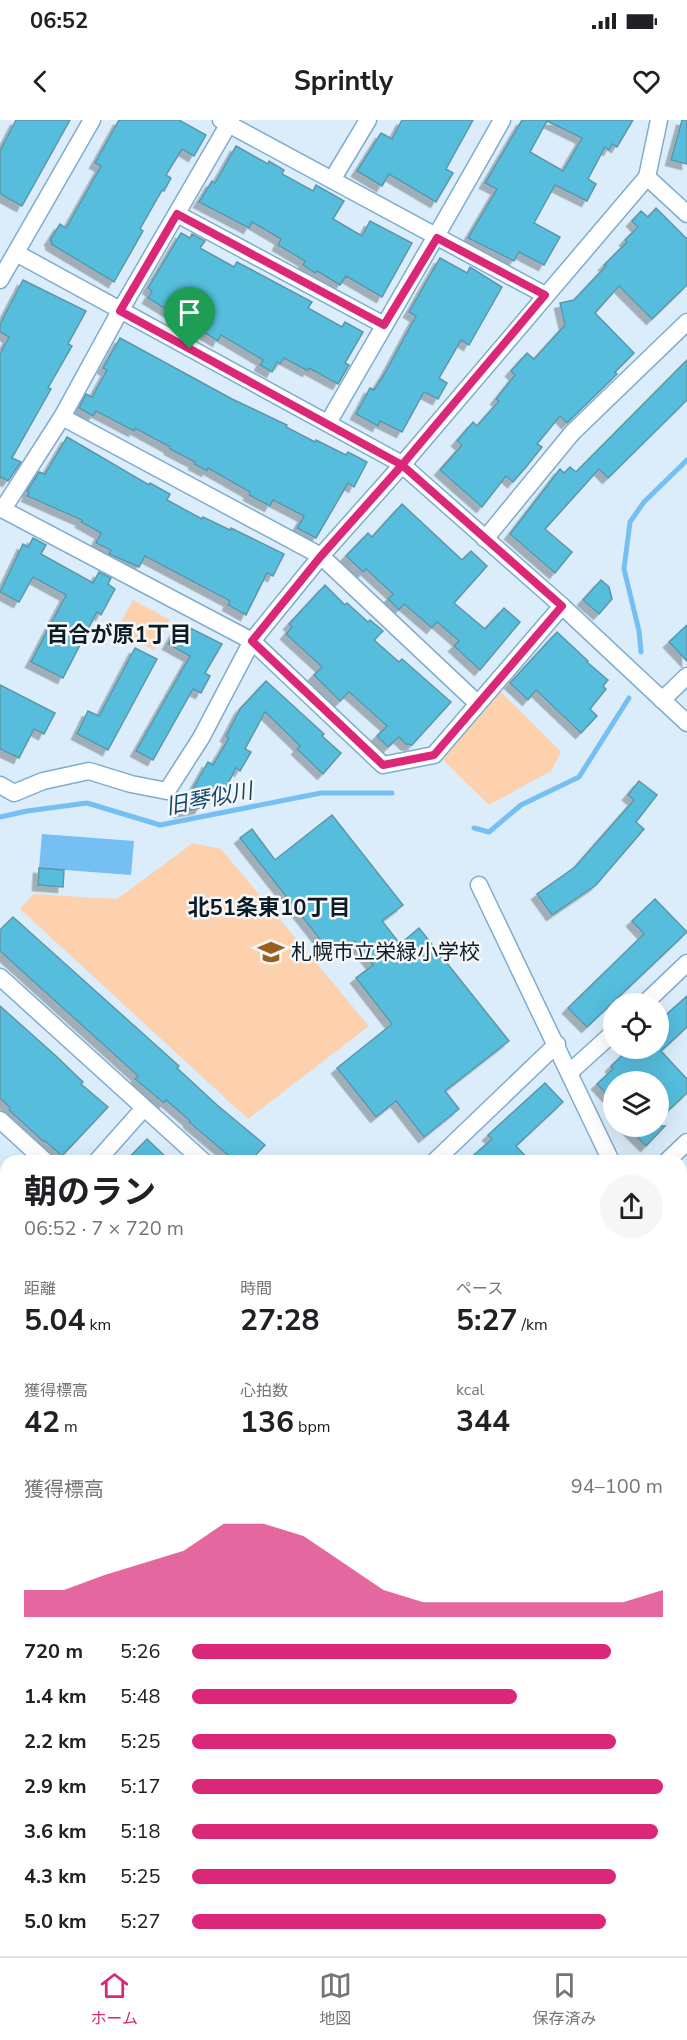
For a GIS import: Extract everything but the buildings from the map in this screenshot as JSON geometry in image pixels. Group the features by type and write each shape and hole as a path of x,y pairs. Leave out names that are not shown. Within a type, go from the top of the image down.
{"street":[{"path":"0,280 92,120"},
{"path":"332,180 368,120"},
{"path":"328,423 437,238 502,120"},
{"path":"0,785 14,793 43,781 89,771 131,784 166,791 201,738 252,641 321,556 402,465 646,177 659,120"},
{"path":"545,295 437,238 227,121 62,417 1,508 252,641 383,765 434,755 562,606"},
{"path":"646,177 687,214"},
{"path":"177,214 384,325"},
{"path":"16,253 402,465 562,606 687,723"},
{"path":"485,538 573,433 687,322"},
{"path":"62,417 321,556 477,703"},
{"path":"662,700 687,676"},
{"path":"479,885 608,1155"},
{"path":"656,993 687,963"},
{"path":"0,977 196,1155"},
{"path":"570,1072 603,1042"},
{"path":"441,1155 556,1044"},
{"path":"102,1155 144,1108"},
{"path":"0,1120 38,1155"},
{"path":"673,1155 687,1142"}],"shaded area":[{"path":"133,600 170,620 154,650 116,631"},
{"path":"500,691 561,752 551,771 489,805 443,760"},
{"path":"193,843 221,849 369,1026 248,1119 20,909 33,894 117,899"}],"water":[{"path":"42,834 134,841 131,875 39,868"}],"waterway":[{"name":"旧琴似川","path":"641,652 639,631 624,569 630,522 644,502 687,460"},
{"name":"旧琴似川","path":"474,828 489,832 521,805 579,777 629,698"},
{"name":"旧琴似川","path":"0,817 87,803 160,825 321,793 392,793"}],"place":[{"name":"札幌市立栄緑小学校","path":"271,952"}],"district":[{"name":"百合が原1丁目","path":"119,634"},
{"name":"北51条東10丁目","path":"269,907"}],"route":[{"path":"190,349 120,311 177,214 384,325 437,238 545,295 402,465 562,606 434,755 383,765 252,641 321,556 402,465 190,349"}]}
